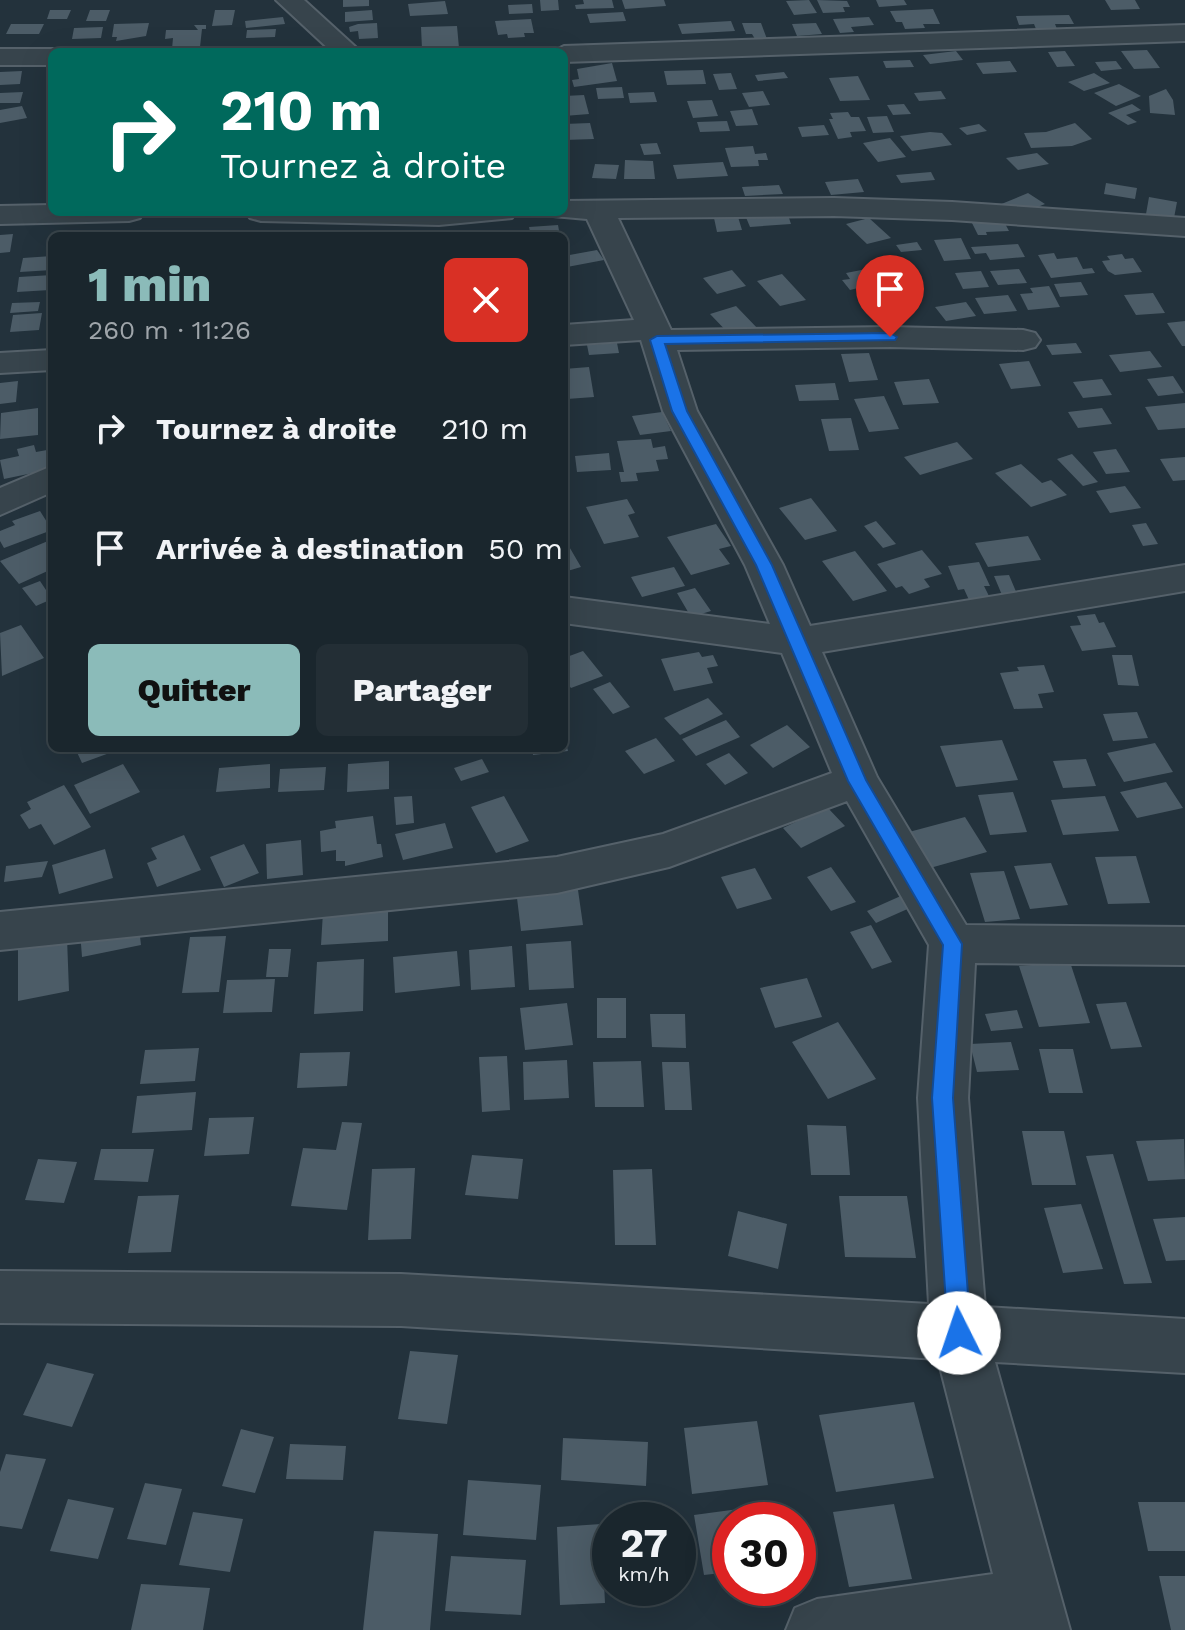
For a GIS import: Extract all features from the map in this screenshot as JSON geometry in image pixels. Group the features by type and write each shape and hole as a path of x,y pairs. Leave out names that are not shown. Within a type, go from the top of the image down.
{"street":[{"path":"289,0 343,48"},
{"path":"568,54 1175,33"},
{"path":"0,57 48,57"},
{"path":"581,209 834,207 1185,227"},
{"path":"581,209 656,334 680,411 764,565 800,642 857,781 953,944 943,1098 959,1333 1035,1615 817,1630"},
{"path":"0,215 48,214"},
{"path":"568,335 1023,340"},
{"path":"0,363 48,360"},
{"path":"0,503 48,480"},
{"path":"568,611 800,642 1185,578"},
{"path":"0,931 557,875 669,850 857,781"},
{"path":"953,944 1185,946"},
{"path":"0,1297 401,1300 1185,1346"}],"building":[{"path":"343,0 369,0 369,6 343,7"},
{"path":"540,0 558,0 559,10 541,11"},
{"path":"583,0 612,0 614,8 576,9 575,5 584,4"},
{"path":"622,0 664,0 666,6 625,9"},
{"path":"809,0 817,13 794,15 786,1"},
{"path":"817,0 847,1 850,7 843,7 845,12 823,13"},
{"path":"876,0 904,0 907,5 879,7"},
{"path":"1105,0 1135,0 1140,9 1111,10"},
{"path":"445,1 448,14 410,16 408,4"},
{"path":"532,4 533,13 509,14 508,5"},
{"path":"933,9 940,24 923,24 925,28 905,29 902,22 896,22 890,11"},
{"path":"50,10 71,10 67,19 47,19"},
{"path":"90,10 110,10 106,21 86,21"},
{"path":"215,10 235,10 232,25 212,26"},
{"path":"372,10 373,20 345,22 345,12"},
{"path":"623,12 626,21 590,23 587,14"},
{"path":"1069,15 1074,24 1055,24 1057,29 1036,29 1034,24 1019,25 1016,16"},
{"path":"283,17 285,24 246,28 245,21"},
{"path":"869,17 874,25 851,27 854,32 840,33 833,19"},
{"path":"531,19 534,33 508,38 507,34 498,35 495,21"},
{"path":"731,21 735,31 682,34 678,24"},
{"path":"149,23 146,36 116,41 117,37 112,37 114,24"},
{"path":"377,23 378,38 359,39 358,31 350,32 349,27 358,24"},
{"path":"742,23 761,23 767,39 755,39 752,34 746,34"},
{"path":"816,23 822,34 797,36 792,24"},
{"path":"11,24 44,24 39,34 6,34"},
{"path":"194,25 206,25 206,29 202,29 200,47 172,48 173,38 165,39 166,30 198,30"},
{"path":"457,26 459,48 422,48 421,27"},
{"path":"103,27 101,38 72,39 74,28"},
{"path":"276,29 275,37 246,38 247,30"},
{"path":"1147,50 1160,68 1134,69 1121,51"},
{"path":"956,51 963,60 930,64 923,55"},
{"path":"1065,51 1075,66 1057,67 1048,52"},
{"path":"910,60 914,67 886,68 883,61"},
{"path":"1010,61 1017,72 983,74 976,63"},
{"path":"1116,61 1122,69 1101,71 1095,62"},
{"path":"612,63 617,81 574,87 572,80 579,79 577,69"},
{"path":"703,70 706,84 667,85 664,71"},
{"path":"22,71 20,84 0,85 0,72"},
{"path":"784,72 788,78 758,81 755,75"},
{"path":"731,73 737,89 719,90 713,74"},
{"path":"1094,73 1110,83 1084,91 1068,82"},
{"path":"858,76 870,100 840,101 829,78"},
{"path":"1119,84 1141,96 1116,106 1094,93"},
{"path":"622,87 624,98 598,99 596,88"},
{"path":"1166,89 1173,100 1175,115 1150,113 1149,96"},
{"path":"763,91 770,105 749,107 742,93"},
{"path":"941,91 946,99 919,101 914,93"},
{"path":"23,92 20,103 0,103 0,93"},
{"path":"654,92 657,102 630,103 628,93"},
{"path":"584,95 589,114 568,116 568,96"},
{"path":"712,100 718,116 693,118 687,101"},
{"path":"904,104 911,114 893,115 887,105"},
{"path":"1132,104 1141,110 1126,115 1137,122 1128,125 1108,113"},
{"path":"22,106 27,118 0,123 0,110"},
{"path":"752,109 758,125 736,126 730,111"},
{"path":"848,112 851,117 859,117 866,131 850,132 852,137 838,139 829,119 833,119 830,113"},
{"path":"887,116 894,132 873,133 867,117"},
{"path":"727,121 730,131 700,132 697,122"},
{"path":"590,123 594,139 568,140 568,124"},
{"path":"1075,123 1092,139 1072,146 1031,148 1024,133 1046,132"},
{"path":"979,124 987,131 967,135 959,128"},
{"path":"824,125 829,135 802,137 798,127"},
{"path":"942,133 952,145 912,151 900,136"},
{"path":"890,138 906,157 878,162 863,143"},
{"path":"657,143 661,154 644,155 640,144"},
{"path":"753,146 755,154 766,153 768,160 758,160 759,166 731,167 725,148"},
{"path":"1037,153 1049,164 1018,170 1006,158"},
{"path":"625,160 653,161 655,179 624,179"},
{"path":"723,162 728,176 677,179 673,165"},
{"path":"595,164 619,165 616,179 592,178"},
{"path":"931,172 935,180 901,183 896,175"},
{"path":"858,179 864,192 831,195 825,182"},
{"path":"1106,183 1137,188 1135,199 1104,194"},
{"path":"779,185 783,194 745,196 742,187"},
{"path":"1028,193 1045,204 1023,213 999,205"},
{"path":"1149,197 1177,202 1174,218 1146,214"},
{"path":"787,212 791,224 750,227 745,215"},
{"path":"738,217 742,230 717,232 714,218"},
{"path":"869,218 891,238 867,244 846,224"},
{"path":"1003,220 1009,231 986,232 987,235 978,235 971,221"},
{"path":"558,225 559,232 530,232 529,227"},
{"path":"13,234 10,252 0,253 0,235"},
{"path":"961,238 971,259 944,261 934,240"},
{"path":"917,242 922,250 901,252 896,245"},
{"path":"1018,244 1025,257 990,260 986,253 975,254 971,247"},
{"path":"597,250 604,260 568,267 568,255"},
{"path":"1054,253 1057,259 1077,257 1083,269 1092,268 1095,273 1051,278 1038,255"},
{"path":"1122,254 1125,259 1133,258 1142,272 1115,275 1108,271 1102,261 1110,260 1107,256"},
{"path":"48,256 48,270 20,272 23,258"},
{"path":"882,266 904,292 867,299 858,288 850,290 842,280 850,279 846,273"},
{"path":"1019,269 1027,283 998,285 990,271"},
{"path":"732,270 746,286 717,294 703,278"},
{"path":"981,271 989,287 963,289 955,273"},
{"path":"782,274 806,300 780,306 757,281"},
{"path":"48,275 48,290 17,292 19,277"},
{"path":"1081,282 1088,295 1060,297 1054,284"},
{"path":"1049,286 1060,307 1028,310 1020,294 1033,293 1030,288"},
{"path":"1153,293 1165,313 1136,315 1124,295"},
{"path":"1008,295 1017,311 984,314 975,298"},
{"path":"40,302 38,311 10,313 12,303"},
{"path":"966,302 976,316 946,321 935,307"},
{"path":"736,306 760,331 734,339 710,314"},
{"path":"42,313 39,330 10,332 13,315"},
{"path":"1185,321 1185,346 1182,346 1167,323"},
{"path":"617,343 619,353 589,355 587,345"},
{"path":"1076,343 1082,353 1052,355 1046,345"},
{"path":"1150,351 1162,367 1120,372 1109,355"},
{"path":"869,353 878,380 849,382 841,354"},
{"path":"1029,361 1041,386 1011,389 999,364"},
{"path":"589,367 594,397 568,399 568,369"},
{"path":"1173,376 1184,393 1158,396 1147,379"},
{"path":"929,379 939,403 903,405 894,382"},
{"path":"1102,379 1112,395 1083,398 1073,382"},
{"path":"18,381 16,402 0,404 0,383"},
{"path":"835,383 839,400 799,401 795,385"},
{"path":"884,396 899,429 869,432 854,399"},
{"path":"1185,403 1185,428 1158,430 1145,407"},
{"path":"38,408 38,435 0,439 1,413"},
{"path":"1102,408 1112,424 1078,428 1068,412"},
{"path":"662,412 671,431 640,435 632,416"},
{"path":"851,418 859,450 829,451 821,419"},
{"path":"651,439 653,448 665,446 668,459 656,460 659,471 636,473 638,481 621,482 619,472 624,472 617,441"},
{"path":"957,442 973,459 920,475 904,457"},
{"path":"34,445 36,452 47,450 48,470 4,479 0,460 19,456 17,449"},
{"path":"1116,449 1130,472 1106,474 1093,452"},
{"path":"609,453 611,470 577,472 575,456"},
{"path":"1072,454 1098,482 1083,486 1057,459"},
{"path":"1185,457 1185,480 1173,481 1160,459"},
{"path":"1021,464 1042,483 1051,480 1067,495 1031,507 995,473"},
{"path":"1125,486 1141,508 1110,513 1096,491"},
{"path":"811,498 837,531 805,540 779,508"},
{"path":"627,499 635,513 628,515 639,537 604,544 586,507"},
{"path":"40,511 48,524 48,532 4,548 0,531 15,525 12,521"},
{"path":"876,521 896,544 883,548 864,526"},
{"path":"1146,523 1158,544 1143,546 1132,525"},
{"path":"716,524 731,546 719,549 730,564 691,575 667,537"},
{"path":"1028,536 1041,560 988,567 975,543"},
{"path":"48,541 48,571 19,584 0,561"},
{"path":"568,545 581,567 568,571"},
{"path":"922,550 942,574 924,579 930,587 909,594 902,586 896,588 877,564"},
{"path":"855,551 887,591 853,601 822,561"},
{"path":"979,562 990,586 984,586 990,598 969,600 964,589 958,590 948,566"},
{"path":"674,567 685,586 642,597 631,577"},
{"path":"1009,575 1017,594 1002,595 994,576"},
{"path":"40,581 48,593 48,601 36,606 22,588"},
{"path":"695,588 711,611 691,617 677,593"},
{"path":"1095,614 1099,623 1104,622 1116,647 1082,651 1070,626 1081,625 1077,616"},
{"path":"21,625 44,658 2,676 0,633"},
{"path":"583,651 603,676 571,688 568,684 568,657"},
{"path":"699,652 702,657 713,655 718,666 707,668 713,683 674,691 661,659"},
{"path":"1112,655 1132,655 1139,686 1118,685"},
{"path":"1044,665 1054,692 1038,694 1043,708 1014,709 1000,673 1019,671 1017,667"},
{"path":"610,682 630,707 613,714 593,689"},
{"path":"708,698 723,714 680,735 664,718"},
{"path":"1137,712 1148,738 1113,741 1103,714"},
{"path":"726,720 740,737 696,756 682,739"},
{"path":"787,725 810,747 773,768 750,745"},
{"path":"656,738 675,761 644,774 625,751"},
{"path":"1002,740 1018,780 956,787 940,746"},
{"path":"1155,743 1173,772 1124,782 1107,753"},
{"path":"77,752 112,752 82,763"},
{"path":"533,752 559,752 533,755"},
{"path":"729,753 748,773 725,785 706,764"},
{"path":"482,759 489,772 461,781 454,768"},
{"path":"1086,759 1096,786 1063,788 1053,761"},
{"path":"389,761 389,789 347,792 348,764"},
{"path":"123,764 140,792 90,814 74,785"},
{"path":"270,764 270,788 216,792 219,768"},
{"path":"326,767 324,790 278,792 280,769"},
{"path":"1166,782 1183,808 1137,818 1120,792"},
{"path":"64,785 91,827 54,845 41,824 29,829 20,815 31,809 27,802"},
{"path":"1013,792 1027,832 990,835 978,795"},
{"path":"412,796 414,823 396,825 394,797"},
{"path":"504,796 529,841 496,853 471,807"},
{"path":"1105,796 1119,831 1063,835 1051,800"},
{"path":"827,807 845,826 801,848 783,828"},
{"path":"373,816 377,844 381,844 383,857 345,866 345,861 336,861 336,850 321,852 320,831 336,828 335,821"},
{"path":"965,817 987,852 930,868 909,832"},
{"path":"445,823 453,848 403,860 395,834"},
{"path":"184,835 201,870 157,887 147,863 157,859 151,848"},
{"path":"301,840 303,875 267,879 266,844"},
{"path":"244,844 259,873 224,887 210,857"},
{"path":"105,849 113,878 59,894 52,865"},
{"path":"1136,856 1150,903 1108,904 1095,857"},
{"path":"48,861 42,877 4,882 6,866"},
{"path":"1051,863 1068,905 1030,909 1014,866"},
{"path":"831,867 856,902 831,911 807,877"},
{"path":"755,868 772,899 737,909 721,877"},
{"path":"1004,871 1020,919 985,922 970,873"},
{"path":"577,883 583,925 521,931 517,898 551,895 550,886"},
{"path":"903,895 912,907 876,923 867,911"},
{"path":"388,908 388,941 321,945 323,912"},
{"path":"138,919 141,945 82,957 80,931"},
{"path":"871,925 892,962 872,969 850,932"},
{"path":"226,936 219,992 182,993 190,937"},
{"path":"67,938 69,991 18,1001 18,947"},
{"path":"571,941 574,988 529,990 526,944"},
{"path":"512,946 515,987 471,990 469,950"},
{"path":"269,949 291,949 288,977 266,977"},
{"path":"457,951 460,986 395,993 393,957"},
{"path":"364,959 363,1011 314,1014 317,962"},
{"path":"1070,962 1090,1023 1039,1027 1019,966"},
{"path":"807,978 822,1017 775,1028 760,988"},
{"path":"275,979 272,1012 223,1013 227,980"},
{"path":"597,998 626,998 626,1038 597,1038"},
{"path":"1126,1002 1142,1047 1111,1049 1096,1004"},
{"path":"567,1003 573,1045 525,1050 520,1008"},
{"path":"1017,1010 1023,1028 991,1031 985,1014"},
{"path":"650,1014 685,1014 686,1048 652,1047"},
{"path":"838,1022 876,1079 828,1099 792,1042"},
{"path":"1011,1042 1019,1070 977,1072 970,1044"},
{"path":"199,1048 195,1081 140,1084 145,1050"},
{"path":"1039,1049 1073,1049 1083,1093 1049,1093"},
{"path":"350,1052 347,1086 297,1088 300,1053"},
{"path":"507,1056 510,1110 482,1112 479,1057"},
{"path":"567,1060 569,1098 524,1100 523,1062"},
{"path":"641,1061 644,1107 595,1107 593,1062"},
{"path":"662,1062 689,1062 692,1110 665,1110"},
{"path":"196,1092 192,1130 132,1133 137,1096"},
{"path":"254,1117 249,1154 204,1156 209,1118"},
{"path":"342,1122 362,1123 347,1210 291,1206 303,1148 336,1150"},
{"path":"807,1125 846,1126 850,1175 811,1175"},
{"path":"1022,1131 1064,1131 1076,1185 1032,1185"},
{"path":"1184,1139 1185,1179 1148,1181 1136,1141"},
{"path":"101,1149 154,1149 148,1182 94,1180"},
{"path":"1113,1154 1152,1283 1124,1284 1086,1156"},
{"path":"472,1155 523,1159 518,1199 465,1195"},
{"path":"38,1159 77,1162 64,1203 25,1200"},
{"path":"415,1168 411,1239 368,1240 372,1169"},
{"path":"652,1169 656,1245 615,1245 613,1170"},
{"path":"179,1195 171,1252 128,1253 138,1196"},
{"path":"839,1196 907,1196 916,1258 845,1257"},
{"path":"1081,1204 1103,1269 1063,1273 1044,1208"},
{"path":"738,1211 787,1224 778,1269 728,1256"},
{"path":"1185,1217 1185,1260 1166,1261 1153,1219"},
{"path":"410,1351 458,1355 447,1424 398,1419"},
{"path":"47,1363 94,1374 72,1427 23,1415"},
{"path":"914,1402 934,1478 836,1492 819,1415"},
{"path":"757,1421 768,1485 692,1494 684,1428"},
{"path":"241,1429 274,1437 255,1493 222,1486"},
{"path":"563,1438 648,1442 646,1486 561,1480"},
{"path":"290,1444 346,1446 343,1480 286,1479"},
{"path":"6,1454 46,1459 22,1529 0,1526 0,1472"},
{"path":"468,1480 541,1485 536,1540 463,1535"},
{"path":"145,1483 182,1489 166,1545 127,1539"},
{"path":"68,1499 114,1508 98,1559 50,1551"},
{"path":"1138,1502 1185,1502 1185,1551 1148,1551"},
{"path":"894,1504 912,1579 849,1587 833,1512"},
{"path":"193,1512 243,1519 230,1572 179,1565"},
{"path":"712,1513 712,1574 704,1575 696,1515"},
{"path":"592,1525 592,1604 560,1605 557,1527"},
{"path":"374,1531 438,1534 430,1630 363,1630"},
{"path":"451,1556 526,1560 521,1615 445,1611"},
{"path":"1159,1576 1185,1576 1185,1630 1171,1630"},
{"path":"141,1584 210,1588 203,1630 131,1630"}],"route":[{"path":"890,337 657,340 680,411 764,565 800,642 857,781 953,944 943,1098 959,1333"}]}
